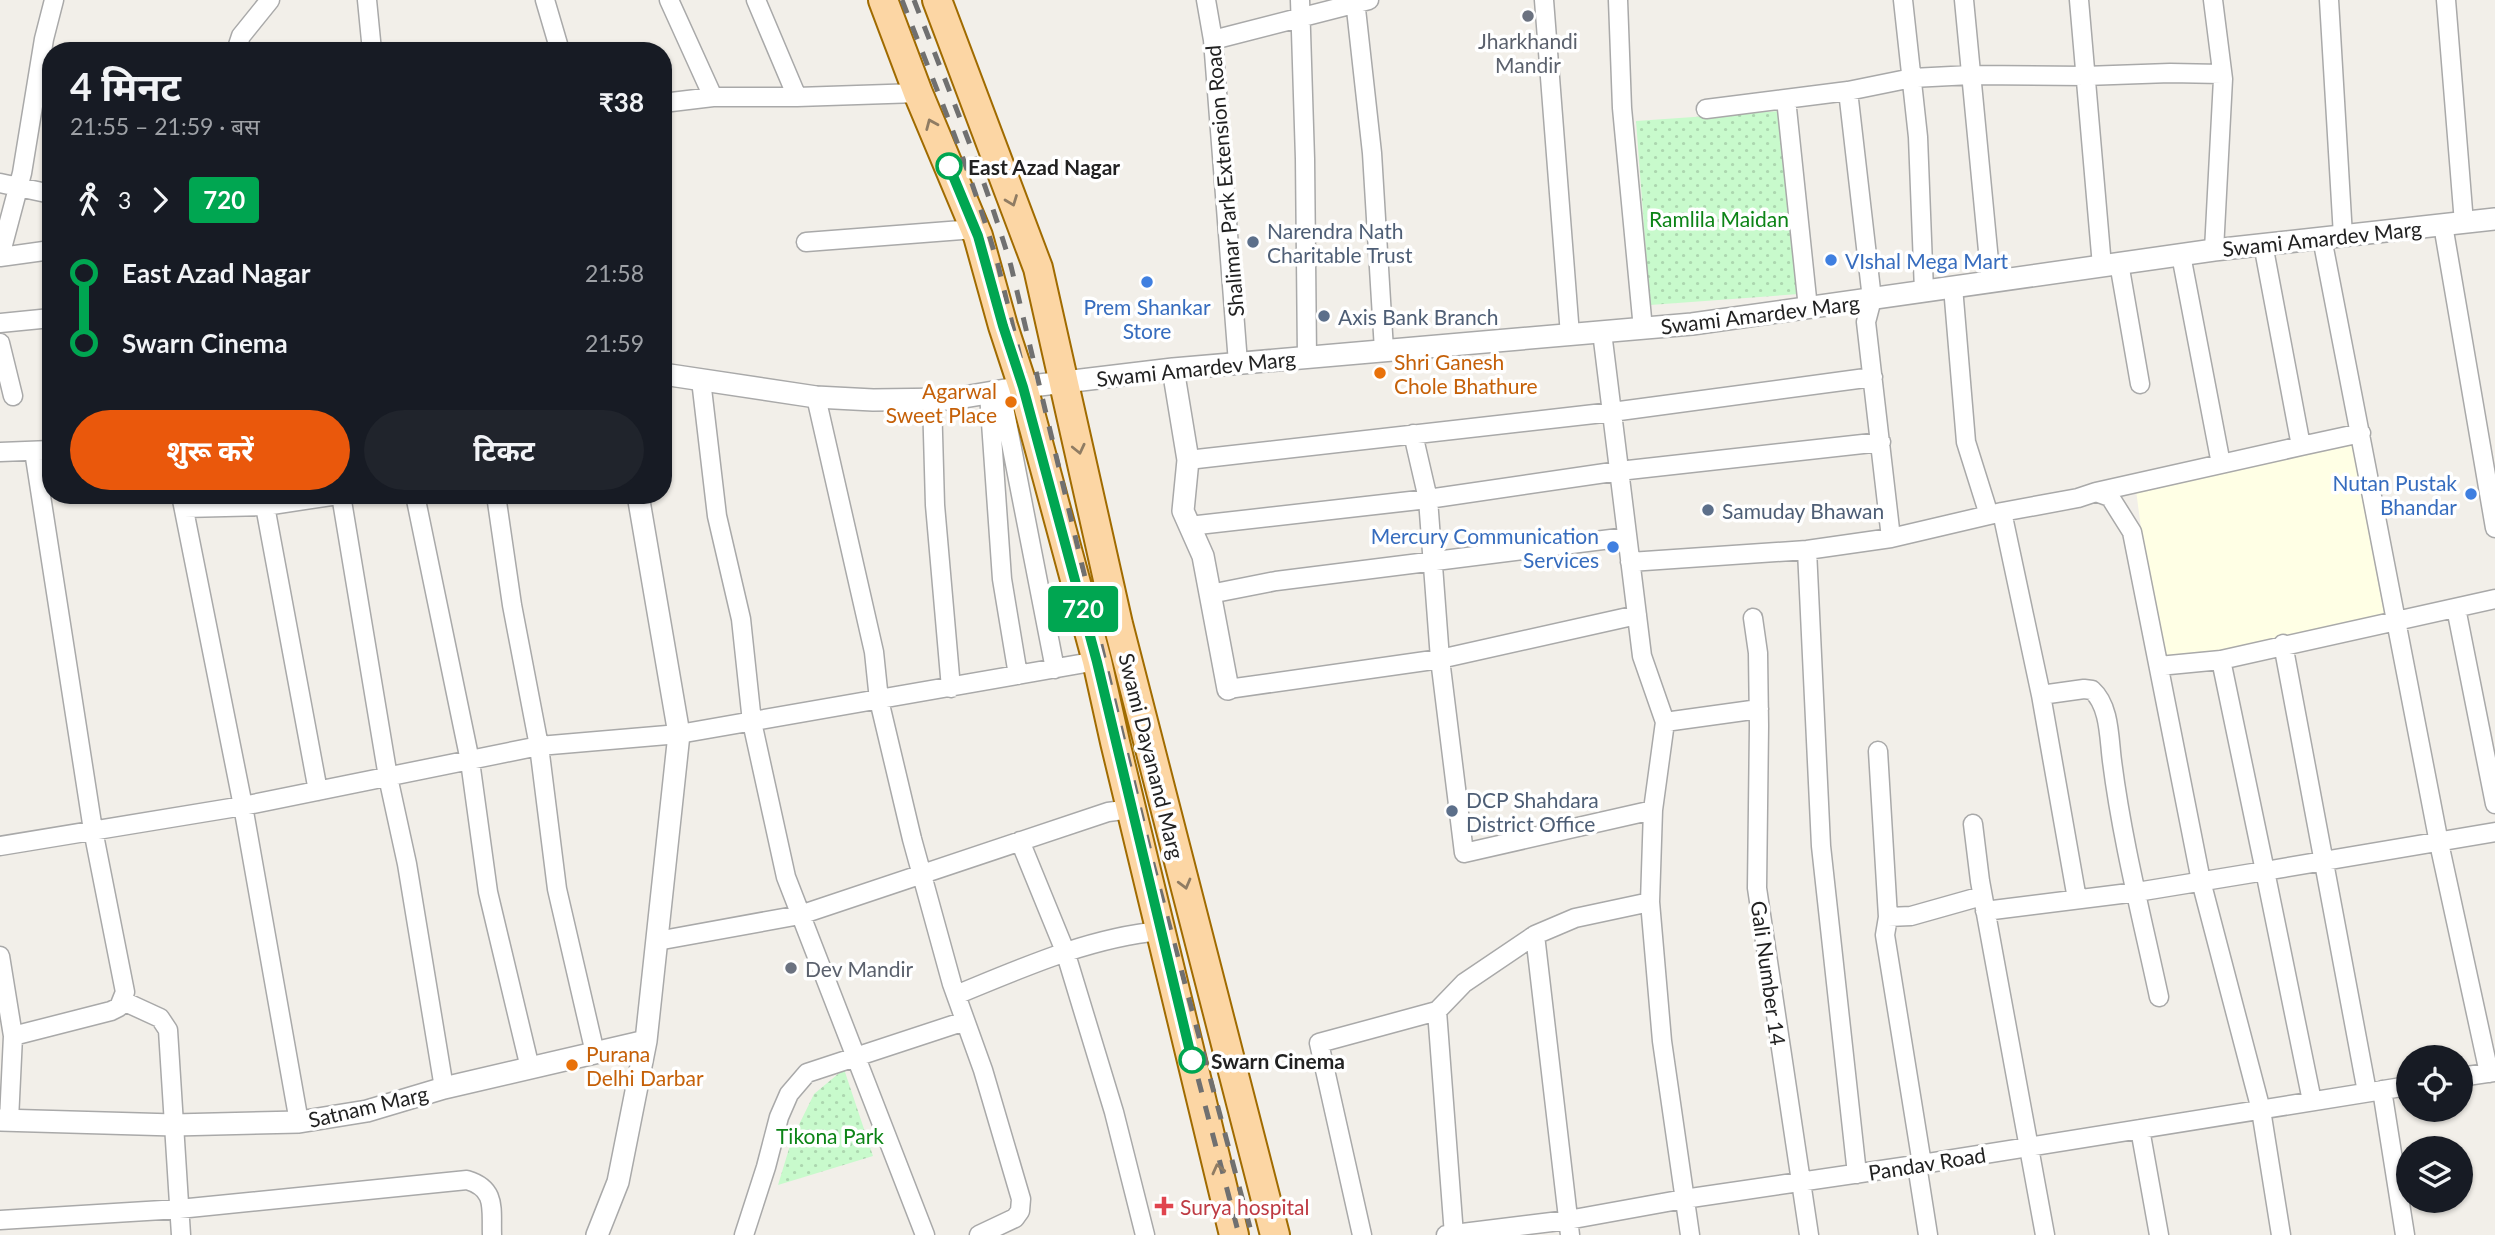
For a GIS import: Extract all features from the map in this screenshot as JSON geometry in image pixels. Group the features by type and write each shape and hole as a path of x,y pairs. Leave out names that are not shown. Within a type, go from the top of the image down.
{"main road":[{"path":"883,0 918,93 975,229 1003,326 1005,391 1097,662 1234,1235"},
{"name":"Swami Dayanand Marg","path":"937,0 1038,268 1118,624 1275,1235"}],"street":[{"path":"43,42 54,0"},
{"path":"239,42 270,0"},
{"path":"367,0 371,42"},
{"path":"545,0 557,42"},
{"path":"669,0 713,97"},
{"path":"756,0 797,97"},
{"name":"Shalimar Park Extension Road","path":"1206,0 1213,40 1238,363"},
{"path":"1544,0 1570,335"},
{"path":"1618,0 1622,108 1643,329"},
{"path":"1903,0 1906,47 1918,137 1924,292"},
{"path":"1964,0 1991,282"},
{"path":"2079,0 2085,76 2111,265 2140,384"},
{"path":"2213,0 2222,74 2214,250"},
{"path":"2329,0 2333,237 2361,433 2440,843 2492,1072 2473,1075"},
{"path":"2446,0 2453,224 2495,528"},
{"path":"1213,40 1301,9 1360,1 1384,350"},
{"path":"1301,9 1307,357"},
{"path":"42,50 18,187 0,257 42,251"},
{"path":"1706,109 1848,91 1912,78 1971,75 2222,74"},
{"path":"1848,91 1872,299 1866,322 1891,538"},
{"path":"672,102 713,97 918,93"},
{"path":"1786,99 1808,308"},
{"path":"0,183 42,192"},
{"name":"Swami Amardev Marg","path":"672,375 816,397 952,399 1173,369 1692,324 2214,250 2495,219"},
{"path":"806,242 975,229"},
{"path":"2263,244 2301,446"},
{"path":"2181,255 2221,464"},
{"path":"1953,287 1966,442 1996,513 2041,695 2077,899"},
{"path":"0,323 42,319"},
{"path":"1602,332 1642,656 1665,722 1653,810 1650,902 1661,1041 1690,1235"},
{"path":"0,343 13,396"},
{"path":"1173,369 1188,460 1183,510 1203,556 1228,689 1440,659 1637,615"},
{"path":"1188,460 1612,412 1873,377"},
{"path":"701,380 717,516 741,619 752,722 786,877 815,945 855,1057 925,1235"},
{"path":"1005,391 1055,669"},
{"path":"1005,391 1002,579 1018,676"},
{"path":"816,397 874,652 879,700 922,876 956,995 983,1070 1021,1199 1020,1211 1015,1218 979,1235"},
{"path":"932,399 935,505 951,688"},
{"path":"1630,562 1807,550 1891,538 2361,433"},
{"path":"1413,434 1428,499 1440,659 1464,853 1653,810"},
{"path":"1189,526 1428,499 1619,471 1881,442"},
{"path":"0,452 42,451"},
{"path":"2095,492 2110,497 2133,532 2201,881 2262,1110 2281,1235"},
{"path":"13,1036 111,1011 119,1007 125,992 93,830 49,504"},
{"path":"182,504 243,806 299,1122"},
{"path":"224,504 278,504"},
{"path":"341,504 388,777 407,864 444,1088"},
{"path":"417,504 470,761 488,892 530,1068"},
{"path":"497,504 512,605 539,747 557,890 595,1053"},
{"path":"597,1235 618,1182 646,1041 678,734 640,504"},
{"path":"265,506 318,791"},
{"path":"1210,594 1276,581 1627,537"},
{"path":"1807,550 1821,846 1857,1174"},
{"path":"2159,666 2221,660 2283,644 2397,622 2495,599"},
{"path":"2456,608 2495,804"},
{"name":"Gali Number 14","path":"1753,618 1758,653 1759,709 1757,888 1809,1235"},
{"path":"2283,644 2323,861 2405,1235"},
{"path":"2221,660 2312,1101"},
{"path":"0,846 243,806 539,747 678,734 1097,662"},
{"path":"2041,695 2092,690 2102,703 2108,726 2119,814 2159,997"},
{"path":"1665,722 1759,709"},
{"path":"1878,751 1888,917 1885,935 1928,1235"},
{"path":"657,941 800,915 1108,812 1131,809"},
{"path":"1973,824 1984,903 2045,1235"},
{"path":"1888,917 1911,916 1984,903 2077,899 2137,892 2495,832"},
{"path":"1020,841 1065,951 1114,1112 1145,1235"},
{"path":"1362,1235 1319,1043 1437,1011 1464,983 1535,935 1575,918 1650,902"},
{"path":"956,995 1065,951 1140,933 1160,931"},
{"path":"1535,935 1569,1228"},
{"path":"0,956 13,1036 5,1120"},
{"path":"123,1001 160,1018 168,1030 181,1235"},
{"path":"1437,1011 1451,1235"},
{"path":"744,1235 779,1117 789,1094 807,1073 965,1021"},
{"name":"Satnam Marg","path":"5,1120 174,1125 299,1122 367,1111 444,1088 646,1041"},
{"name":"Pandav Road","path":"1451,1235 1569,1228 1684,1199 1920,1165 2396,1088"},
{"path":"2140,1129 2159,1235"},
{"path":"0,1220 179,1209 467,1180 484,1187 489,1195 492,1235"}],"shaded area":[{"path":"2352,445 2387,629 2160,674 2136,490"}],"green space":[{"name":"Ramlila Maidan","path":"1781,111 1799,294 1650,305 1636,121"},
{"name":"Tikona Park","path":"844,1069 873,1156 778,1185 792,1139 814,1094"}],"railway":[{"path":"902,0 965,164 998,265 1143,868 1239,1235"},
{"path":"914,0 977,165 1011,266 1153,864 1252,1235"}],"bus line":[{"name":"720","path":"949,166 978,236 1023,387 1097,662 1192,1060"}],"place":[{"name":"Jharkhandi Mandir","path":"1528,16"},
{"name":"East Azad Nagar","path":"949,166"},
{"name":"Narendra Nath Charitable Trust","path":"1253,242"},
{"name":"VIshal Mega Mart","path":"1831,260"},
{"name":"Prem Shankar Store","path":"1147,282"},
{"name":"Axis Bank Branch","path":"1324,316"},
{"name":"Shri Ganesh Chole Bhathure","path":"1380,373"},
{"name":"Agarwal Sweet Place","path":"1011,402"},
{"name":"Nutan Pustak Bhandar","path":"2471,494"},
{"name":"Samuday Bhawan","path":"1708,510"},
{"name":"Mercury Communication Services","path":"1613,547"},
{"name":"DCP Shahdara District Office","path":"1452,811"},
{"name":"Dev Mandir","path":"791,968"},
{"name":"Swarn Cinema","path":"1192,1060"},
{"name":"Purana Delhi Darbar","path":"572,1065"},
{"name":"Surya hospital","path":"1164,1206"}]}
